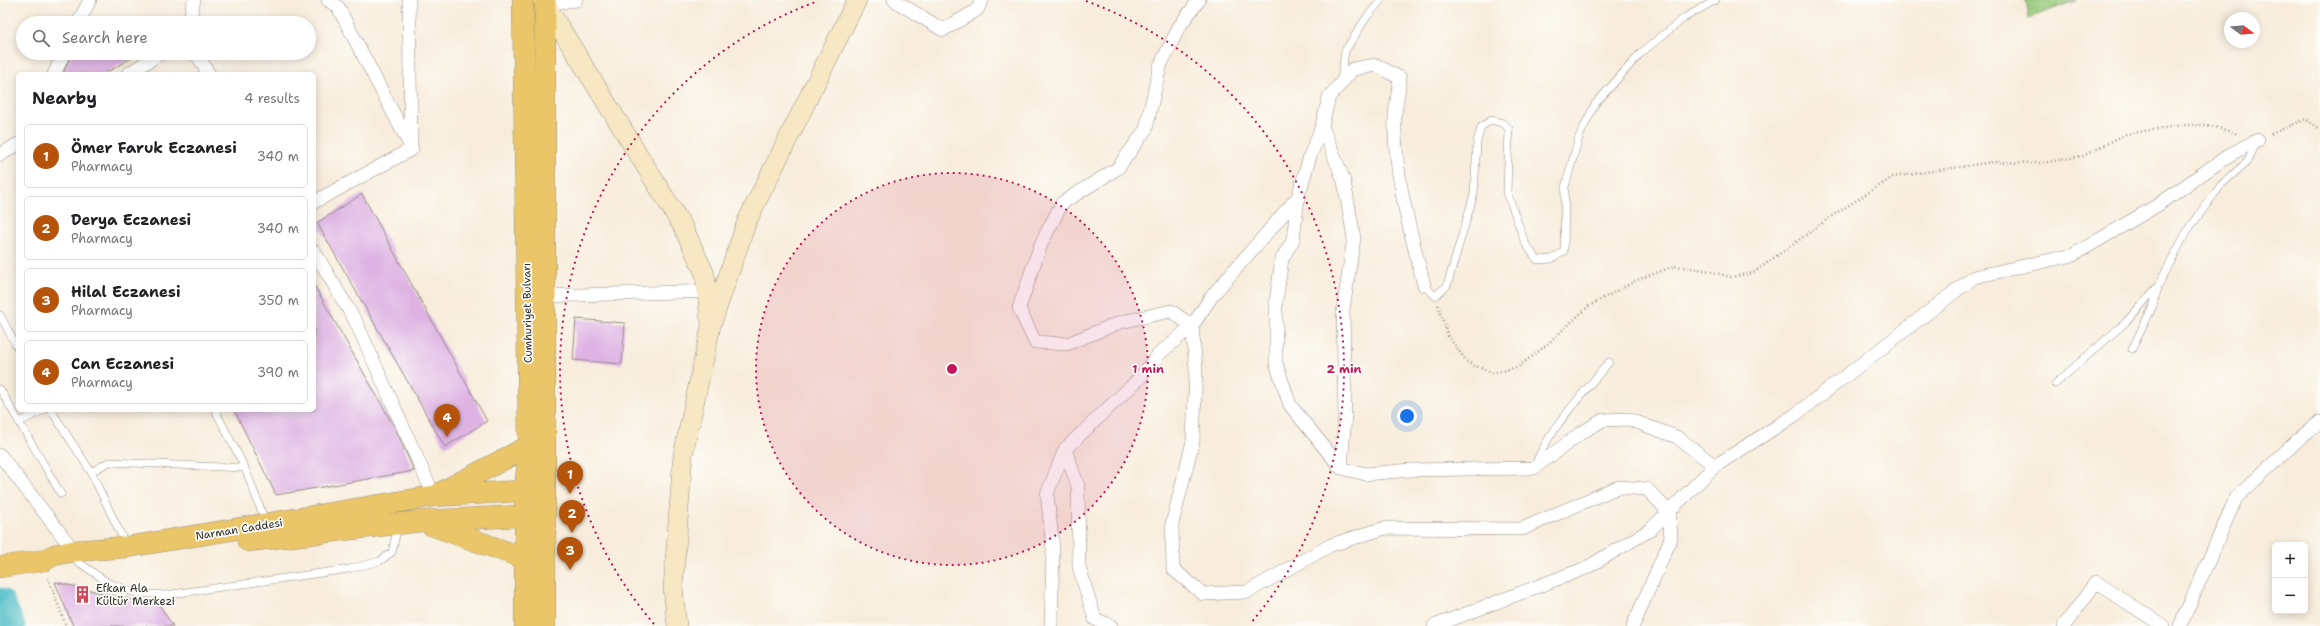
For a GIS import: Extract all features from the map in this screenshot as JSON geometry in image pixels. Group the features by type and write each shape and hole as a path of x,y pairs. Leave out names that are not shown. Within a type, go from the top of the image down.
{"main road":[{"name":"Cumhuriyet Bulvarı","path":"523,0 529,446 535,490"},
{"name":"Cumhuriyet Bulvarı","path":"544,1 544,296 534,515 545,626"},
{"name":"Narman Caddesi","path":"434,496 529,446"},
{"name":"Narman Caddesi","path":"75,556 434,496 535,490"},
{"name":"Cumhuriyet Bulvarı","path":"525,626 524,558 534,515"},
{"name":"Narman Caddesi","path":"0,567 46,568 54,555 75,556 422,521 534,515"},
{"name":"Narman Caddesi","path":"422,521 524,558"}],"street":[{"path":"82,16 90,0"},
{"path":"191,16 194,0"},
{"path":"328,0 338,7 412,148"},
{"path":"410,0 412,148"},
{"path":"576,0 544,1 683,227 705,274 715,290"},
{"path":"677,626 673,588 683,455 711,326 715,290 747,221 857,0"},
{"path":"894,0 944,30 976,10 982,0"},
{"path":"1192,326 1170,311 1121,322 1067,344 1035,342 1019,308 1041,244 1062,203 1118,168 1146,129 1160,66 1179,27 1199,0"},
{"path":"55,72 61,60"},
{"path":"131,72 150,60"},
{"path":"200,60 208,72"},
{"path":"1424,285 1407,219 1397,159 1395,114 1400,78 1376,65 1353,69 1329,98 1322,126 1310,156 1298,197 1293,240 1282,259 1278,288 1276,363 1290,405 1341,468 1366,474 1411,470 1534,468 1581,433 1603,420 1628,419 1677,437 1715,466"},
{"path":"1322,126 1344,181 1354,238 1343,310 1345,416 1341,468"},
{"path":"1434,626 1586,568 1650,530 1715,466 1795,415 1974,277 2073,255 2158,205 2229,155 2258,140"},
{"path":"0,155 16,145"},
{"path":"316,201 412,148"},
{"path":"1051,626 1053,549 1048,494 1064,448 1140,378 1158,355 1192,326 1212,296 1298,197"},
{"path":"316,254 356,322 434,496"},
{"path":"544,296 715,290"},
{"path":"1192,326 1196,369 1193,441 1172,524 1173,569 1203,594 1247,592 1332,545 1386,528 1522,529 1618,487 1647,489 1668,512 1671,538 1633,626"},
{"path":"2180,626 2236,498 2300,438 2320,422"},
{"path":"1064,448 1078,486 1080,567 1095,619 1111,626"},
{"path":"0,455 75,556"},
{"path":"2064,626 2096,582 2163,626"}],"lane":[{"path":"1341,84 1345,52 1366,18 1381,0"},
{"path":"1424,285 1435,296 1447,286 1474,194 1477,142 1480,127 1492,120 1503,124 1509,129 1507,192 1524,243 1537,260 1552,259 1564,251 1565,187 1579,137 1595,104 1641,53 1684,18 1716,0"},
{"path":"2055,384 2126,322 2158,286 2186,233 2221,185 2248,161 2258,140"},
{"path":"2132,348 2153,306 2158,286"},
{"path":"0,315 16,345"},
{"path":"1534,468 1540,451 1609,362"},
{"path":"0,389 62,494"},
{"path":"19,422 40,412"},
{"path":"52,412 91,472 127,547"},
{"path":"216,412 245,468 266,525"},
{"path":"91,472 109,462 245,468"},
{"path":"75,556 107,582 135,593 165,595 349,569 380,561 392,552 399,524"}],"path":[{"path":"1435,296 1448,336 1468,363 1493,373 1518,367 1544,347 1589,306 1636,280 1675,266 1705,270 1731,277 1753,273 1835,214 1893,176 1993,162 2042,163 2083,156 2126,134 2182,125 2208,125 2258,140 2306,120 2320,130"},
{"path":"46,568 66,626"}],"green space":[{"path":"2026,0 2077,0 2029,18"}],"building":[{"path":"69,60 128,60 107,72 64,72"},
{"path":"362,194 487,421 445,447 317,223"},
{"path":"316,289 395,428 414,471 276,495 235,412 316,412"},
{"path":"576,319 625,323 622,364 573,360"},
{"name":"Efkan Ala Kültür Merkezi","path":"55,582 160,606 173,626 73,626"}],"waterway":[{"path":"0,602 11,626"}],"place":[{"name":"Can Eczanesi","path":"447,437"},
{"name":"Ömer Faruk Eczanesi","path":"570,494"},
{"name":"Derya Eczanesi","path":"572,533"},
{"name":"Hilal Eczanesi","path":"570,570"},
{"name":"Efkan Ala Kültür Merkezi","path":"83,594"}]}
